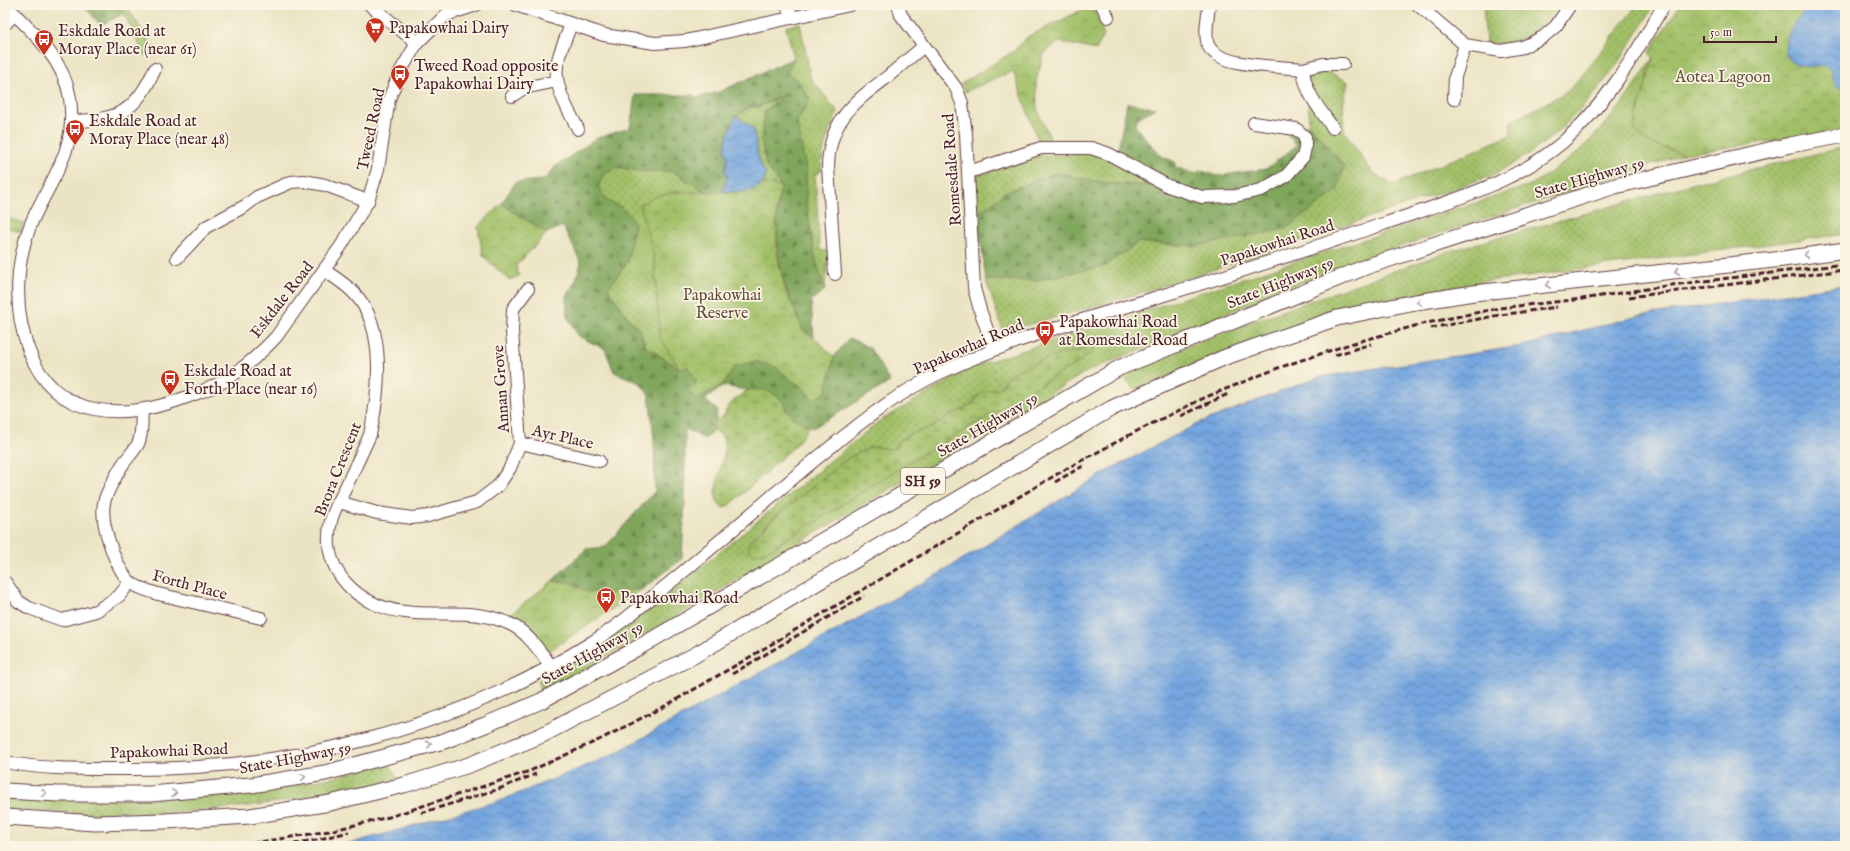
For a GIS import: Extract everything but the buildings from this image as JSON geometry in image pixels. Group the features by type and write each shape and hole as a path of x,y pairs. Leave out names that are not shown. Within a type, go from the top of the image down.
{"main road":[{"name":"State Highway 59","path":"5,790 58,794 151,794 251,785 325,773 444,741 485,725 554,693 641,646 1119,368 1368,266 1607,188 1783,146 1845,135"},
{"name":"SH 59","path":"5,817 95,823 250,816 330,803 404,785 469,765 542,735 695,655 1112,408 1224,358 1337,318 1410,303 1474,293 1783,259 1845,250"}],"street":[{"name":"Eskdale Road","path":"5,5 46,48 58,65 67,86 72,121 67,148 62,164 34,217 23,246 20,263 18,300 22,326 29,352 43,378 69,401 83,407 99,410 117,412 142,410 179,400 210,388 233,375 276,337 355,224 368,200"},
{"path":"370,5 417,44"},
{"name":"Tweed Road","path":"368,200 378,169 389,99 400,72 417,44 446,15 476,5"},
{"path":"516,5 621,39 655,44 685,41 850,5"},
{"path":"787,5 792,18"},
{"name":"Romesdale Road","path":"898,5 901,15 956,88 962,104 969,172 974,288 994,349"},
{"path":"1102,5 1108,17"},
{"path":"1209,5 1206,31 1208,44 1215,54 1233,62 1303,69 1323,64 1344,64"},
{"path":"1418,5 1465,45 1479,49 1501,51 1523,47 1543,37 1556,26 1570,5"},
{"name":"Papakowhai Road","path":"5,762 52,768 156,769 224,765 275,759 348,745 419,725 489,697 552,667 592,642 623,620 677,577 863,420 893,399 939,373 994,349 1040,333 1195,286 1436,207 1485,189 1511,176 1556,148 1592,113 1618,80 1664,5"},
{"path":"5,24 15,14"},
{"path":"571,24 557,64 557,81 559,90 578,129"},
{"path":"1454,99 1455,77 1465,45"},
{"path":"835,274 828,155 835,130 857,100 924,46"},
{"path":"72,121 107,118 125,111 144,92 155,69"},
{"path":"1303,69 1304,83 1309,94 1333,128"},
{"path":"512,96 524,88 557,81"},
{"path":"969,172 1041,148 1091,148 1109,154 1168,186 1202,197 1235,196 1261,190 1277,183 1286,176 1303,157 1305,148 1304,137 1296,129 1254,123"},
{"path":"177,258 206,228 258,197 291,182 304,181 325,185 368,200"},
{"name":"Brora Crescent","path":"324,270 355,294 370,318 376,336 378,380 373,425 331,520 329,539 334,566 345,584 357,595 378,605 404,612 486,615 514,626 524,634 552,667"},
{"name":"Annan Grove","path":"339,502 377,513 412,518 428,516 475,503 480,501 498,486 513,462 520,443 512,331 513,309 528,289"},
{"name":"Forth Place","path":"142,410 141,433 138,444 116,477 105,499 106,536 113,553 130,582 142,588 158,594 261,618"},
{"name":"Ayr Place","path":"520,443 599,461"},
{"path":"5,582 18,601 29,608 62,620 96,611 119,596 130,582"}],"green space":[{"path":"83,5 120,5 124,13 101,25"},
{"path":"120,5 129,5 129,10 157,54 144,55"},
{"path":"1092,5 1104,35 1096,50 1059,42 1044,53 1036,81 1037,108 1051,141 1039,143 1013,71 965,92 961,84 1014,51 1027,37"},
{"path":"1483,5 1560,5 1544,24 1528,36 1519,41 1500,44 1486,43"},
{"path":"1637,5 1654,5 1621,58 1586,104 1543,144 1518,161 1490,176 1187,278 1065,315 1003,331 986,280 1037,280 1105,266 1138,242 1195,246 1344,166 1309,124 1307,72 1328,71 1348,82 1343,106 1344,131 1372,172 1393,185 1511,135 1511,122 1568,91 1589,67"},
{"name":"Aotea Lagoon","path":"1680,5 1845,5 1845,130 1684,154 1647,142 1634,128 1653,58 1649,53"},
{"path":"800,23 811,79 838,112 826,141 821,171 815,175 820,250 828,251 825,290 815,258 806,202 806,170 797,122 810,99 799,82 787,72 794,58 786,27"},
{"path":"1653,57 1634,128 1647,142 1684,154 1340,266 1086,372 658,627 544,693 537,682 605,641 653,607 878,422 975,366 1531,185 1569,159 1592,139 1620,106","holes":["1088,346 1086,355 1079,362 908,463 766,552 748,550 750,540 772,519 847,459 868,448 895,448 899,441 908,435 933,427 950,415 970,406 977,397 1001,387 1006,378 1014,371 1073,351 1081,351"]},
{"path":"794,58 787,72 799,82 810,99 797,122 806,170 806,202 815,258 825,290 811,301 814,337 806,332 802,327 789,295 780,265 777,219 781,186 766,165 761,138 765,110 788,93 758,107 749,107 736,117 725,149 728,157 725,171 728,177 722,191 707,193 673,171 640,171 617,167 604,174 598,186 606,200 622,208 631,217 635,225 628,261 608,289 628,318 640,331 646,347 680,369 688,367 698,382 724,384 734,367 754,361 776,367 791,380 803,387 826,392 834,357 849,338 870,348 890,382 813,428 795,418 785,407 783,402 753,389 747,390 723,386 705,400 717,410 715,428 705,439 685,429 685,498 682,559 644,588 604,594 585,591 569,582 552,581 586,549 605,547 655,491 654,439 649,395 640,383 614,372 605,349 578,336 567,316 566,296 576,280 581,263 563,226 547,233 501,204 516,182 544,180 556,166 597,138 630,128 635,95 692,95 696,98 719,92"},
{"path":"790,92 766,165 781,186 763,184 766,176 759,160 753,128 736,116 749,107 758,107"},
{"path":"1127,103 1155,108 1136,119 1135,126 1161,156 1175,162 1175,167 1196,174 1200,170 1216,176 1266,169 1297,145 1284,131 1309,124 1344,166 1337,191 1285,229 1195,246 1138,242 1105,266 1037,280 986,280 977,214 1006,192 1056,173 1109,184 1155,185 1117,155"},
{"path":"1845,147 1845,234 1481,282 1332,310 1135,390 1119,373 1254,321 1450,251 1699,182"},
{"path":"1091,152 1116,163 1155,185 1109,184 1056,173 1006,192 977,214 976,176 1042,155 1069,155"},
{"path":"617,167 640,171 673,171 707,193 673,192 641,205 654,255 660,338 680,369 646,347 640,331 628,318 607,289 628,261 635,225 622,208 606,200 598,186 604,174"},
{"name":"Papakowhai Reserve","path":"763,184 781,186 776,213 777,254 785,289 804,332 814,337 834,357 826,392 814,400 803,387 791,380 776,367 754,361 734,367 724,384 696,399 689,391 697,382 688,367 680,369 660,338 654,255 640,205 652,198 673,192 740,192 752,190"},
{"path":"501,204 547,233 516,266 519,276 509,280 483,256 478,227"},
{"path":"5,218 24,223 21,232 5,227"},
{"path":"1088,346 1092,346 1093,349 1079,362 908,463 766,552 756,554 748,550 750,540 760,533 772,519 847,459 868,448 895,448 899,441 908,435 933,427 950,415 964,409 967,406 970,406 981,393 1001,387 1006,378 1014,371 1063,353 1081,351"},
{"path":"753,389 765,390 776,395 782,401 790,415 808,428 796,445 730,505 723,508 718,502 716,486 724,456 724,447 722,437 713,429 714,423 724,415 727,408 736,398 746,391"},
{"path":"552,581 569,582 585,591 604,594 644,588 549,651 519,619 511,614"},
{"path":"389,763 398,779 316,797 232,808 122,816 5,809 5,798 101,800 222,796 252,793 331,778"}],"water":[{"name":"Aotea Lagoon","path":"1810,5 1845,5 1845,89 1836,86 1829,68 1821,65 1805,67 1792,61 1786,54 1785,46 1787,37 1798,19"},
{"path":"736,116 753,128 759,160 766,176 763,182 748,191 722,191 728,177 725,171 728,157 725,149 728,134"},
{"path":"1845,285 1845,846 342,846 502,800 610,756 940,573 1109,470 1201,422 1319,377 1522,346 1638,316"}],"railway":[{"path":"235,846 329,831 389,817 530,771 601,739 667,705 738,664 1064,470 1137,431 1206,397 1278,368 1350,344 1422,324 1499,308 1582,299 1672,285 1845,264"},
{"path":"1629,297 1845,270"},
{"path":"1431,328 1500,315 1557,307"},
{"path":"1335,355 1371,344"},
{"path":"1181,416 1228,394"},
{"path":"1055,482 1083,466"},
{"path":"732,674 864,596"},
{"path":"421,813 496,790 536,774"},
{"path":"276,846 316,840 349,832"}],"place":[{"name":"Papakowhai Dairy","path":"375,44"},
{"name":"Eskdale Road at Moray Place (near 61)","path":"44,56"},
{"name":"Tweed Road opposite Papakowhai Dairy","path":"400,91"},
{"name":"Eskdale Road at Moray Place (near 48)","path":"75,146"},
{"name":"Papakowhai Road at Romesdale Road","path":"1045,347"},
{"name":"Eskdale Road at Forth Place (near 16)","path":"170,396"},
{"name":"Papakowhai Road","path":"606,614"}]}
